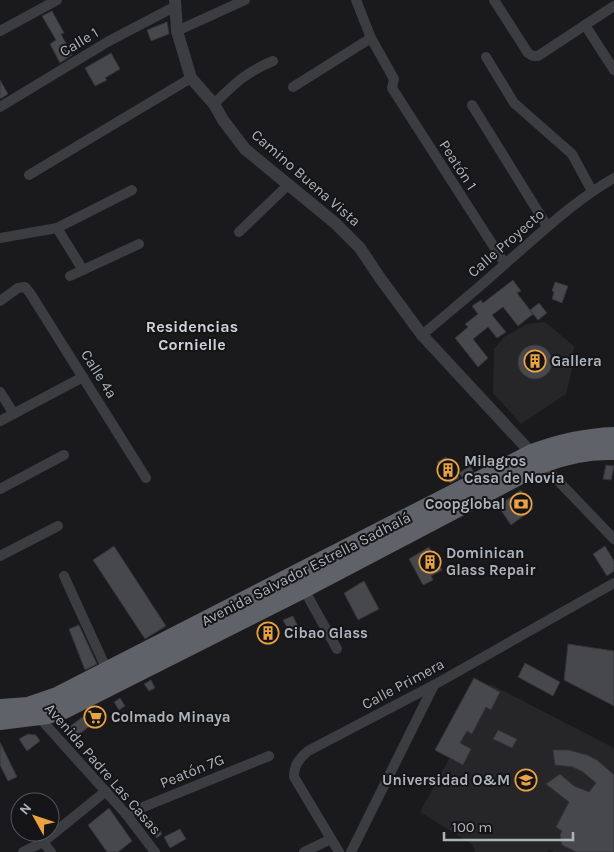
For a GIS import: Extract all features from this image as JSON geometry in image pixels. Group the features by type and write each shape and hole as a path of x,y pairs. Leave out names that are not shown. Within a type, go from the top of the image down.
{"highway":[{"name":"Avenida Salvador Estrella Sadhalá","path":"2,714 64,710 299,581 570,441 614,436"},
{"name":"Avenida Salvador Estrella Sadhalá","path":"537,459 594,451 614,451"},
{"name":"Avenida Salvador Estrella Sadhalá","path":"33,711 57,696 108,670 299,581"}],"street":[{"path":"0,31 57,0"},
{"path":"178,31 245,0"},
{"name":"Peatón 1","path":"356,0 371,38 394,79 392,88 505,264"},
{"path":"494,0 528,53 533,56 538,56 614,6"},
{"name":"Camino Buena Vista","path":"176,3 178,31 190,78 214,104 223,120 245,149 335,223 360,248 422,335 537,459"},
{"name":"Calle 1","path":"0,107 176,3"},
{"path":"585,25 614,70"},
{"path":"294,88 371,38"},
{"path":"486,57 514,102 572,154 592,191"},
{"path":"214,104 236,82 254,69 273,61"},
{"path":"29,175 190,78"},
{"path":"472,105 547,226"},
{"name":"Calle Proyecto","path":"422,335 547,226 592,191 614,178"},
{"path":"239,232 289,184"},
{"path":"0,238 56,228 132,190"},
{"path":"56,228 84,270"},
{"path":"70,276 139,244"},
{"name":"Calle 4a","path":"0,301 18,288 25,286 146,478"},
{"path":"0,421 83,378"},
{"path":"0,392 14,414"},
{"path":"0,489 64,455"},
{"path":"537,459 614,539"},
{"path":"0,556 58,526"},
{"path":"64,576 108,670"},
{"path":"299,581 337,649"},
{"name":"Calle Primera","path":"339,852 294,777 294,768 300,758 308,751 434,685 614,583"},
{"path":"351,852 434,685"},
{"name":"Avenida Padre Las Casas","path":"33,711 126,814 154,852"},
{"name":"Peatón 7G","path":"126,814 269,756"},
{"path":"60,828 106,791"},
{"path":"304,852 330,839"},
{"path":"23,852 43,842 51,852"}],"shaded area":[{"path":"545,322 574,346 571,374 566,394 521,424 493,393 494,349 504,337 527,324"},
{"name":"Universidad O&M","path":"490,684 614,748 614,852 553,852 549,850 547,852 475,852 473,845 420,812"}],"building":[{"path":"52,11 64,33 61,34 72,55 60,63 50,44 56,40 42,16"},
{"path":"167,22 169,34 151,41 147,30"},
{"path":"111,53 120,69 105,78 107,80 95,86 85,68"},
{"path":"0,80 8,94 0,99"},
{"path":"513,280 521,291 517,293 533,314 518,326 503,307 492,315 506,332 497,338 488,327 473,339 488,358 478,367 455,338 468,327 465,324 478,314 472,306 481,300 483,303"},
{"path":"555,282 568,286 562,303 552,299"},
{"path":"539,303 547,313 538,320 530,310"},
{"name":"Gallera","path":"535,345 547,350 552,362 547,374 535,379 523,374 518,362 523,350"},
{"name":"Milagros Casa de Novia","path":"446,457 459,478 450,483 437,462"},
{"path":"606,465 614,466 611,480 603,479"},
{"path":"470,466 473,471 462,477 459,473"},
{"path":"521,490 533,509 511,525 498,506"},
{"path":"114,546 166,626 145,639 93,560"},
{"path":"605,546 614,561 614,571 607,576 593,554"},
{"path":"429,547 442,570 431,576 433,580 423,585 409,559"},
{"path":"364,581 379,609 358,620 344,593"},
{"path":"293,616 301,633 292,637 283,620"},
{"path":"79,625 97,664 85,670 69,629"},
{"name":"Cibao Glass","path":"270,625 275,635 265,641 260,631"},
{"path":"568,644 614,651 614,706 564,680"},
{"path":"525,663 560,682 553,696 518,677"},
{"path":"474,678 500,692 491,710 486,707 472,734 467,731 460,743 471,749 463,765 435,750"},
{"path":"151,680 155,688 149,691 144,684"},
{"path":"120,698 125,706 119,710 114,702"},
{"path":"96,711 100,718 76,737 69,727 84,716 85,719"},
{"path":"498,730 517,739 512,748 493,739"},
{"path":"28,734 36,735 40,741 27,751 19,739"},
{"path":"0,742 17,777 8,781 0,765"},
{"path":"553,750 569,750 587,755 597,760 614,775 614,852 576,852 562,845 560,835 562,831 556,827 569,802 546,784 560,774 574,786 589,792 596,783 583,772 573,767 555,765"},
{"path":"109,808 132,841 118,852 107,852 88,825"},
{"path":"151,818 162,834 157,838 146,822"},
{"path":"180,829 186,839 170,848 164,837"}],"place":[{"name":"Gallera","path":"535,361"},
{"name":"Milagros Casa de Novia","path":"448,470"},
{"name":"Coopglobal","path":"521,504"},
{"name":"Dominican Glass Repair","path":"430,562"},
{"name":"Cibao Glass","path":"268,633"},
{"name":"Colmado Minaya","path":"95,717"},
{"name":"Universidad O&M","path":"526,780"}],"district":[{"name":"Residencias Cornielle","path":"192,335"}]}
